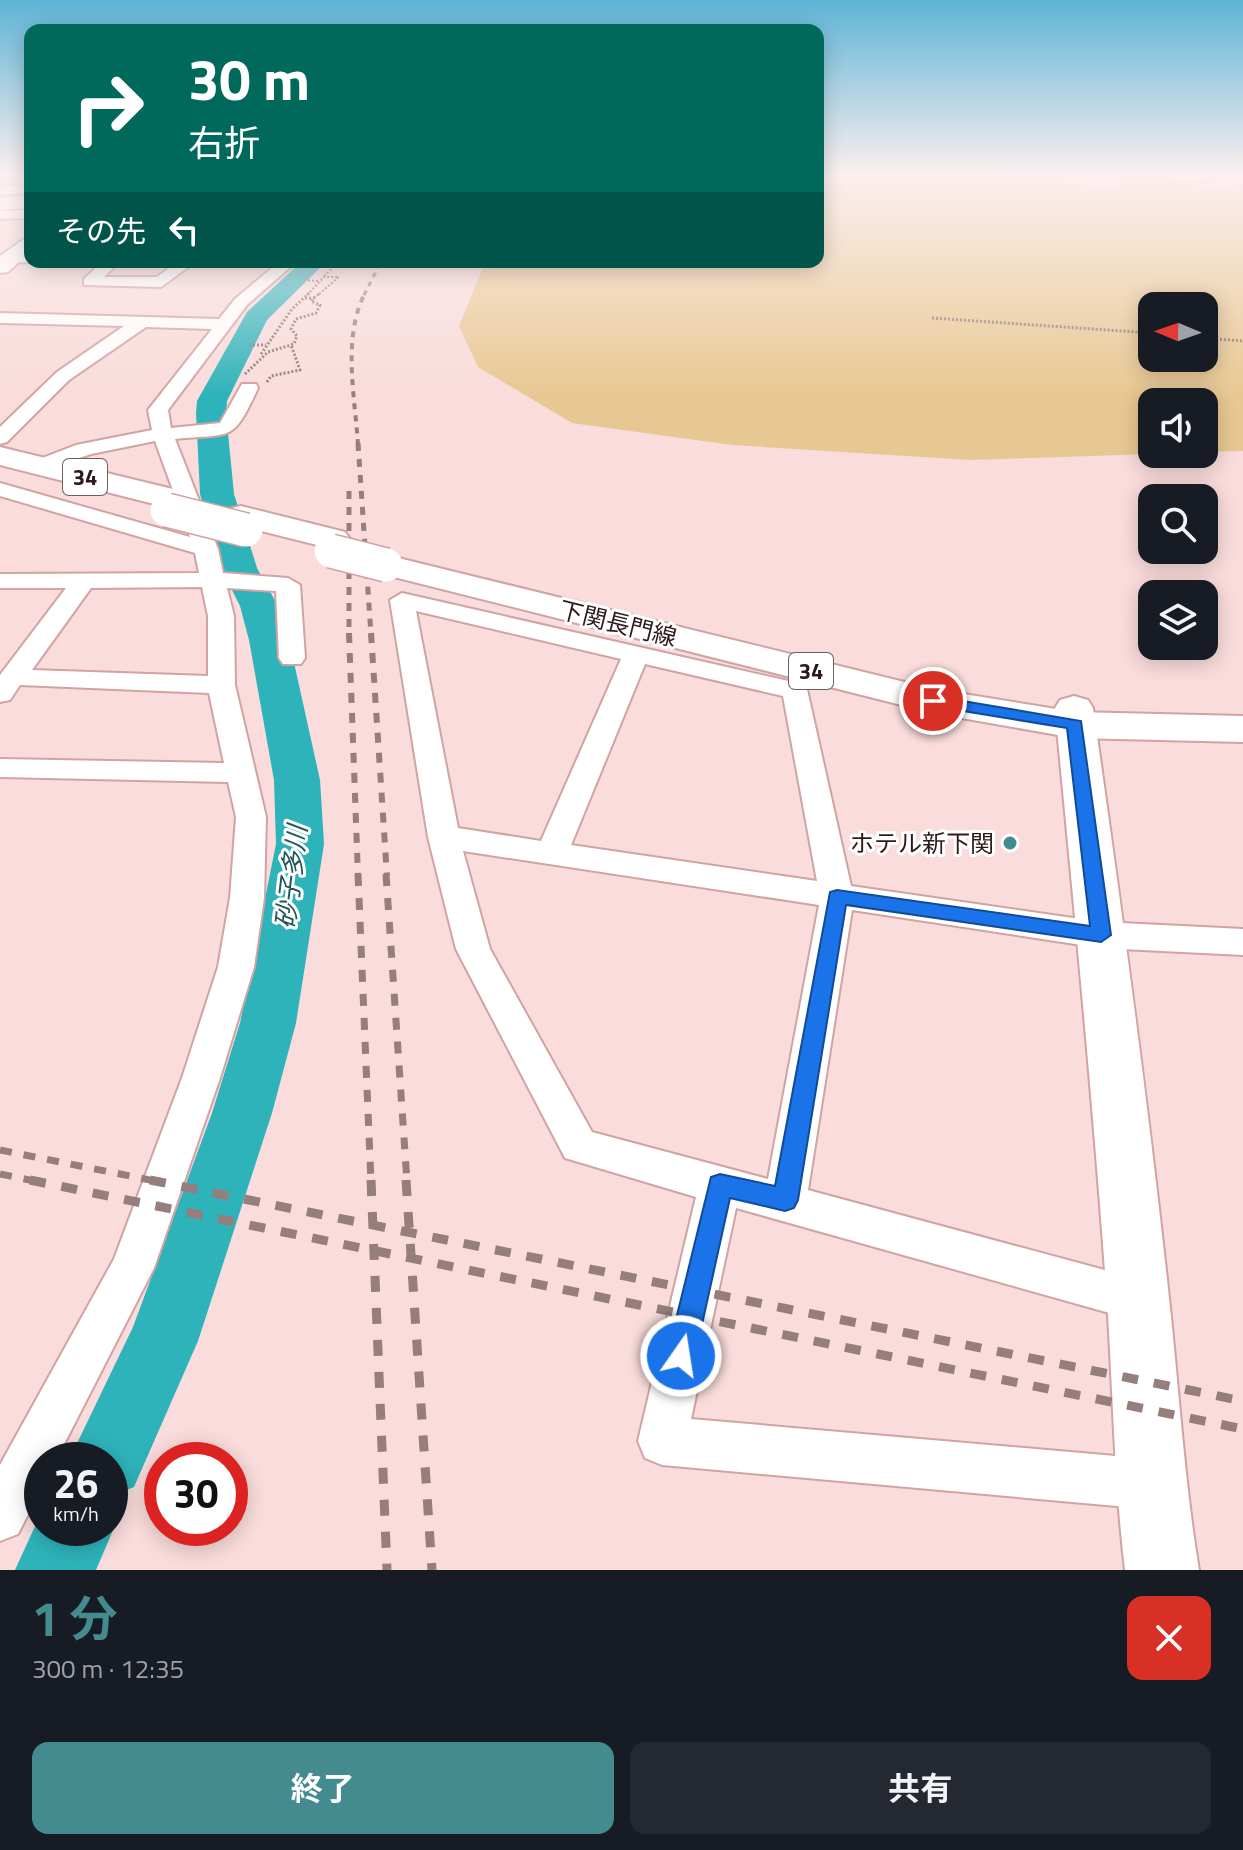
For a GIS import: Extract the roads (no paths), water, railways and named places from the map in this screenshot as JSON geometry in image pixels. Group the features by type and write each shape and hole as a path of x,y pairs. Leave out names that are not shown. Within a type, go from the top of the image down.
{"main road":[{"name":"下関長門線","path":"0,456 169,504 933,701 1243,729"},
{"name":"下関長門線","path":"0,468 169,504"},
{"name":"下関長門線","path":"1074,716 1243,711"}],"street":[{"path":"105,268 90,282 161,282"},
{"path":"143,297 179,268"},
{"path":"0,1516 132,1268 201,1078 236,967 247,898 251,817 221,685 221,581 206,549 174,434 158,410 241,302 281,268"},
{"path":"74,299 94,282"},
{"path":"0,318 226,324"},
{"path":"0,438 63,376 143,321"},
{"path":"39,466 70,451 97,444 225,428 232,423 249,388"},
{"path":"0,489 206,549"},
{"path":"0,581 221,581 288,585 292,658"},
{"path":"6,686 82,583"},
{"path":"785,1200 837,897 796,691 402,600 444,837 473,949 579,1146 785,1200 1138,1300"},
{"path":"552,852 636,655"},
{"path":"6,686 221,685"},
{"path":"1074,716 1101,935 1138,1300 1150,1484 1162,1570"},
{"path":"0,768 240,773"},
{"path":"444,837 1101,935 1243,942"},
{"path":"720,1185 662,1441 1150,1484"}],"waterway":[{"name":"砂子多川","path":"115,1442 163,1341 242,1113 268,1023 300,844 297,780 269,640 259,606 239,568 217,494 211,413 212,401 256,317 308,268"},
{"name":"砂子多川","path":"55,1570 66,1546"}],"railway":[{"path":"365,293 378,268"},
{"path":"358,445 352,348 358,310 365,293"},
{"path":"358,443 371,635"},
{"path":"349,491 349,633"},
{"path":"349,633 358,876"},
{"path":"371,633 387,876"},
{"path":"358,874 371,1182"},
{"path":"386,874 407,1182"},
{"path":"0,1150 150,1180"},
{"path":"0,1174 30,1180"},
{"path":"30,1180 40,1182"},
{"path":"30,1180 374,1251"},
{"path":"150,1180 160,1182"},
{"path":"150,1180 373,1225"},
{"path":"371,1180 373,1225"},
{"path":"406,1180 409,1232"},
{"path":"373,1225 409,1232"},
{"path":"373,1225 374,1251"},
{"path":"409,1232 1243,1401"},
{"path":"409,1232 411,1258"},
{"path":"374,1251 411,1258"},
{"path":"374,1251 387,1570"},
{"path":"411,1258 1243,1429"},
{"path":"411,1258 432,1570"}],"place":[{"name":"ホテル新下関","path":"1010,843"}]}
